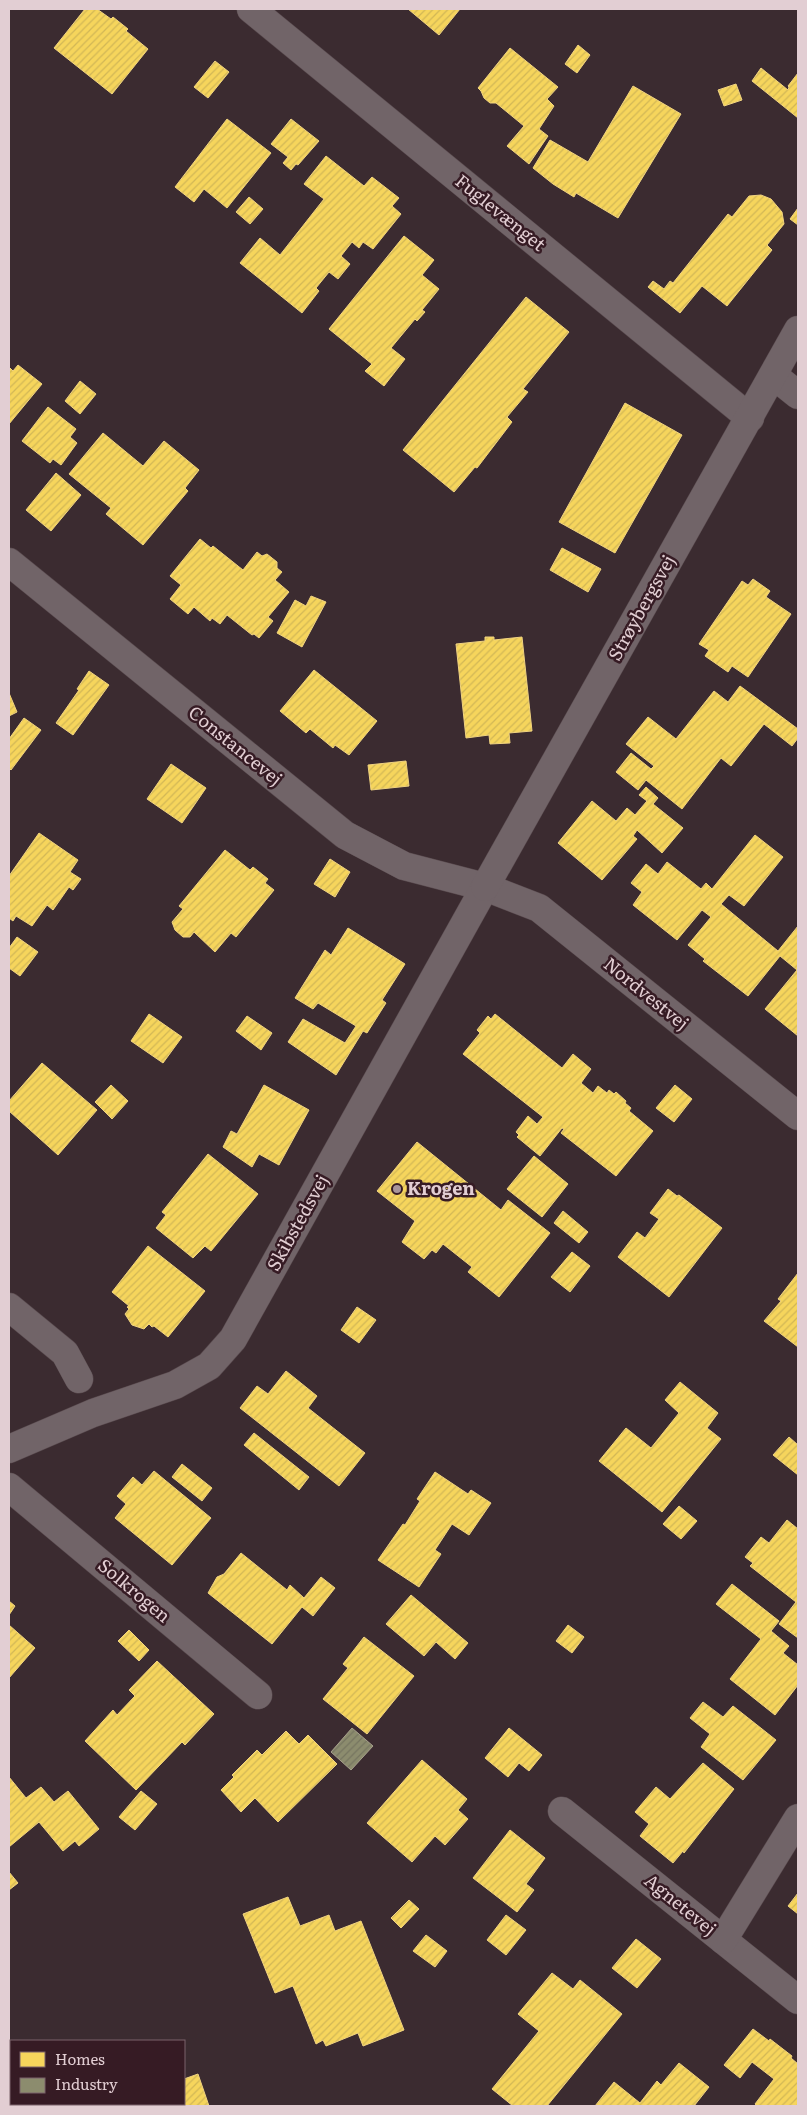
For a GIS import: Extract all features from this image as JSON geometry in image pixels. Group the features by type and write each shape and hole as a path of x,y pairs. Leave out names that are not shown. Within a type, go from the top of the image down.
{"street":[{"name":"Fuglevænget","path":"255,10 750,418"},
{"name":"Strøybergsvej","path":"485,887 798,330"},
{"path":"773,375 798,395"},
{"name":"Constancevej","path":"9,562 345,835 404,866 485,887"},
{"name":"Nordvestvej","path":"485,887 539,908 798,1116"},
{"name":"Skibstedsvej","path":"9,1449 93,1413 175,1385 208,1366 233,1339 485,887"},
{"path":"9,1307 65,1353 79,1379"},
{"name":"Solkrogen","path":"9,1488 258,1696"},
{"name":"Agnetevej","path":"562,1811 798,2000"},
{"path":"723,1940 798,1818"}],"building: Homes":[{"path":"85,9 97,9 111,19 113,17 128,29 126,31 148,49 112,94 54,48"},
{"path":"408,9 460,9 439,35"},
{"path":"578,45 590,55 577,73 565,64"},
{"path":"510,48 558,87 547,99 554,106 539,129 548,136 529,164 507,146 524,126 496,103 490,103 484,98 478,88"},
{"path":"215,61 229,72 208,98 194,87"},
{"path":"761,68 788,90 788,86 798,73 798,118 752,81"},
{"path":"736,84 742,100 724,106 718,90"},
{"path":"633,86 681,114 618,218 576,193 574,197 553,184 533,168 550,140 588,162"},
{"path":"227,119 271,153 227,208 204,189 194,202 175,187"},
{"path":"291,119 319,141 298,165 296,164 291,170 283,163 288,157 271,144"},
{"path":"326,156 364,186 372,177 399,198 392,206 401,214 373,249 363,242 359,248 352,242 341,256 350,264 338,279 329,272 316,288 319,291 302,313 240,263 260,238 280,255 324,199 304,184"},
{"path":"761,195 771,199 782,212 784,224 767,245 772,250 727,306 702,286 680,313 648,287 653,281 664,289 670,281 673,283 728,214 732,217 749,196"},
{"path":"249,197 263,209 250,224 236,212"},
{"path":"798,208 798,225 790,219"},
{"path":"404,236 434,260 422,275 439,289 422,310 425,312 417,321 415,319 391,348 405,359 384,386 365,371 372,364 329,329"},
{"path":"526,297 569,332 523,389 528,392 507,417 512,422 477,468 475,467 454,492 403,450"},
{"path":"18,365 42,384 9,424 9,367 13,371"},
{"path":"80,381 96,394 80,414 65,401"},
{"path":"625,403 682,435 615,553 559,522"},
{"path":"48,407 76,429 70,437 77,443 61,465 53,459 50,463 22,441"},
{"path":"103,433 143,466 164,441 199,470 185,488 188,491 143,545 106,514 111,508 69,474"},
{"path":"56,473 81,495 51,531 26,510"},
{"path":"200,539 211,548 213,546 243,570 257,552 262,556 267,554 277,562 277,568 282,572 275,580 289,592 268,617 273,621 259,638 254,634 252,635 227,615 220,624 212,618 210,621 194,607 188,614 170,599 181,585 170,576"},
{"path":"562,548 601,569 588,592 550,570"},
{"path":"753,579 770,591 766,597 791,614 748,677 732,666 728,672 705,656 709,650 699,644 742,581 748,585"},
{"path":"311,596 326,602 302,647 277,633 295,600 306,606"},
{"path":"485,637 494,637 494,640 522,637 532,731 509,733 510,743 490,744 489,735 466,738 456,644 485,641"},
{"path":"314,670 377,721 349,755 335,745 333,748 310,729 306,733 280,711"},
{"path":"89,671 109,685 73,735 56,723 79,690 77,689"},
{"path":"740,686 798,729 798,738 792,746 764,724 731,766 721,758 682,809 646,780 638,790 616,772 631,753 651,769 654,766 626,744 648,717 676,739 714,691 728,702"},
{"path":"9,693 17,712 9,716"},
{"path":"24,718 41,730 11,770 9,768 9,739"},
{"path":"406,761 409,786 371,790 368,765"},
{"path":"171,764 206,788 182,823 147,799"},
{"path":"646,787 658,798 653,804 683,828 662,853 637,830 633,836 637,839 602,880 558,843 592,801 616,821 627,808 635,815 647,801 639,795"},
{"path":"39,833 78,860 70,872 81,879 73,890 69,887 53,910 47,905 32,926 16,916 13,921 9,918 9,876"},
{"path":"755,835 783,857 744,906 729,895 721,904 778,951 798,926 798,1036 765,1009 797,970 780,956 748,996 703,961 705,959 688,945 711,917 702,910 677,940 633,905 642,892 631,883 646,864 658,874 667,862 701,889 706,883 712,889"},
{"path":"225,850 250,870 253,867 268,879 265,883 274,890 236,937 231,933 215,952 194,932 190,937 183,937 175,930 172,922 183,909 179,906"},
{"path":"330,859 350,872 335,897 314,884"},
{"path":"348,928 405,964 382,1000 386,1003 367,1033 363,1031 336,1075 288,1042 303,1019 345,1043 356,1026 318,1003 313,1009 295,998 325,950 331,955"},
{"path":"17,937 38,952 20,976 9,968 9,948"},
{"path":"149,1014 182,1037 163,1063 131,1041"},
{"path":"495,1014 562,1068 573,1054 591,1069 581,1083 593,1093 598,1086 607,1093 609,1090 614,1094 616,1092 631,1108 629,1111 653,1131 616,1176 561,1133 564,1129 562,1128 540,1156 517,1137 519,1135 516,1132 528,1116 537,1124 543,1117 463,1054 480,1033 477,1030 488,1016 491,1019"},
{"path":"247,1016 272,1033 261,1050 236,1031"},
{"path":"42,1063 97,1110 58,1155 9,1111 9,1101"},
{"path":"111,1085 128,1101 112,1119 95,1102"},
{"path":"264,1085 309,1110 279,1165 259,1154 252,1167 223,1147 231,1131 237,1134"},
{"path":"675,1085 692,1099 674,1122 656,1108"},
{"path":"417,1142 501,1210 508,1200 550,1233 499,1297 468,1272 472,1267 443,1244 436,1253 432,1250 424,1259 402,1242 415,1221 377,1191"},
{"path":"208,1154 258,1194 211,1251 205,1246 193,1258 156,1228 166,1215 162,1212"},
{"path":"534,1156 568,1184 542,1217 507,1189"},
{"path":"668,1189 677,1196 679,1195 722,1228 669,1297 618,1257 637,1232 645,1238 659,1219 650,1213"},
{"path":"563,1211 588,1232 579,1243 554,1223"},
{"path":"148,1246 205,1291 168,1337 149,1324 144,1329 132,1325 125,1314 129,1306 112,1292"},
{"path":"572,1252 590,1266 570,1292 551,1277"},
{"path":"798,1273 798,1347 764,1321 781,1301 778,1299"},
{"path":"357,1307 376,1320 359,1343 341,1330"},
{"path":"286,1371 317,1396 308,1408 365,1453 339,1486 240,1408 257,1386 268,1394"},
{"path":"680,1382 718,1413 707,1428 721,1439 662,1512 599,1461 626,1428 651,1448 679,1413 665,1400"},
{"path":"254,1433 309,1477 299,1490 244,1445"},
{"path":"789,1437 798,1445 798,1475 773,1455"},
{"path":"182,1464 212,1488 202,1501 172,1477"},
{"path":"154,1471 211,1518 172,1565 115,1518 126,1504 117,1496 133,1477 142,1485"},
{"path":"435,1472 468,1494 471,1490 491,1503 469,1535 452,1524 435,1550 441,1554 419,1587 378,1560 403,1524 405,1525 420,1501 417,1499"},
{"path":"679,1506 697,1521 681,1539 663,1524"},
{"path":"787,1520 798,1529 798,1638 779,1624 796,1602 750,1566 753,1563 745,1557 761,1537 769,1543"},
{"path":"241,1553 287,1590 290,1585 304,1598 321,1577 335,1588 313,1616 302,1607 272,1644 208,1593 217,1577 224,1574"},
{"path":"732,1584 779,1621 771,1631 789,1646 783,1653 798,1665 798,1685 775,1715 730,1679 761,1639 716,1604"},
{"path":"411,1595 468,1643 455,1659 436,1642 424,1656 386,1624"},
{"path":"9,1601 15,1606 9,1615"},
{"path":"9,1625 35,1648 9,1678"},
{"path":"568,1625 584,1637 572,1653 556,1641"},
{"path":"129,1630 149,1650 139,1661 118,1641"},
{"path":"364,1637 414,1676 367,1734 323,1699 348,1668 343,1664"},
{"path":"157,1661 214,1714 185,1745 182,1742 136,1790 85,1741 113,1710 117,1715 135,1696 129,1690"},
{"path":"703,1702 723,1717 733,1706 776,1740 743,1780 701,1747 710,1734 690,1718"},
{"path":"509,1728 542,1755 529,1771 519,1763 508,1777 485,1758"},
{"path":"286,1731 299,1744 308,1735 337,1764 278,1822 255,1798 241,1812 221,1790 234,1777 232,1775 257,1750 262,1755"},
{"path":"422,1760 467,1799 458,1810 468,1819 445,1845 435,1836 412,1862 367,1823"},
{"path":"703,1763 734,1789 684,1853 683,1851 673,1863 640,1836 649,1824 635,1812 656,1787 670,1799"},
{"path":"9,1777 26,1798 41,1787 54,1802 68,1791 99,1829 79,1846 75,1841 63,1851 39,1822 9,1847"},
{"path":"141,1791 157,1804 135,1830 119,1817"},
{"path":"510,1830 545,1858 526,1884 534,1890 517,1912 473,1878"},
{"path":"9,1872 18,1883 9,1890"},
{"path":"798,1893 798,1914 788,1906"},
{"path":"288,1897 300,1926 329,1915 335,1931 361,1921 404,2030 363,2046 358,2033 326,2046 323,2040 316,2044 293,1986 275,1993 243,1914"},
{"path":"409,1900 419,1909 401,1928 391,1918"},
{"path":"506,1915 526,1930 506,1955 487,1940"},
{"path":"426,1935 447,1951 435,1967 413,1951"},
{"path":"636,1939 661,1959 637,1988 612,1968"},
{"path":"552,1973 573,1989 580,1980 622,2014 547,2106 513,2106 492,2089 539,2031 518,2014"},
{"path":"753,2029 792,2056 791,2058 798,2064 798,2106 757,2106 755,2104 774,2079 752,2062 740,2078 724,2065"},
{"path":"679,2063 709,2087 694,2106 595,2106 614,2082 640,2103 657,2081 661,2085"},
{"path":"198,2074 209,2106 122,2105 185,2105 185,2079"},
{"path":"80,2105 104,2106 81,2106"}],"building: Industry":[{"path":"352,1728 373,1746 351,1770 331,1752"}],"place":[{"name":"Krogen","path":"397,1189"}]}
